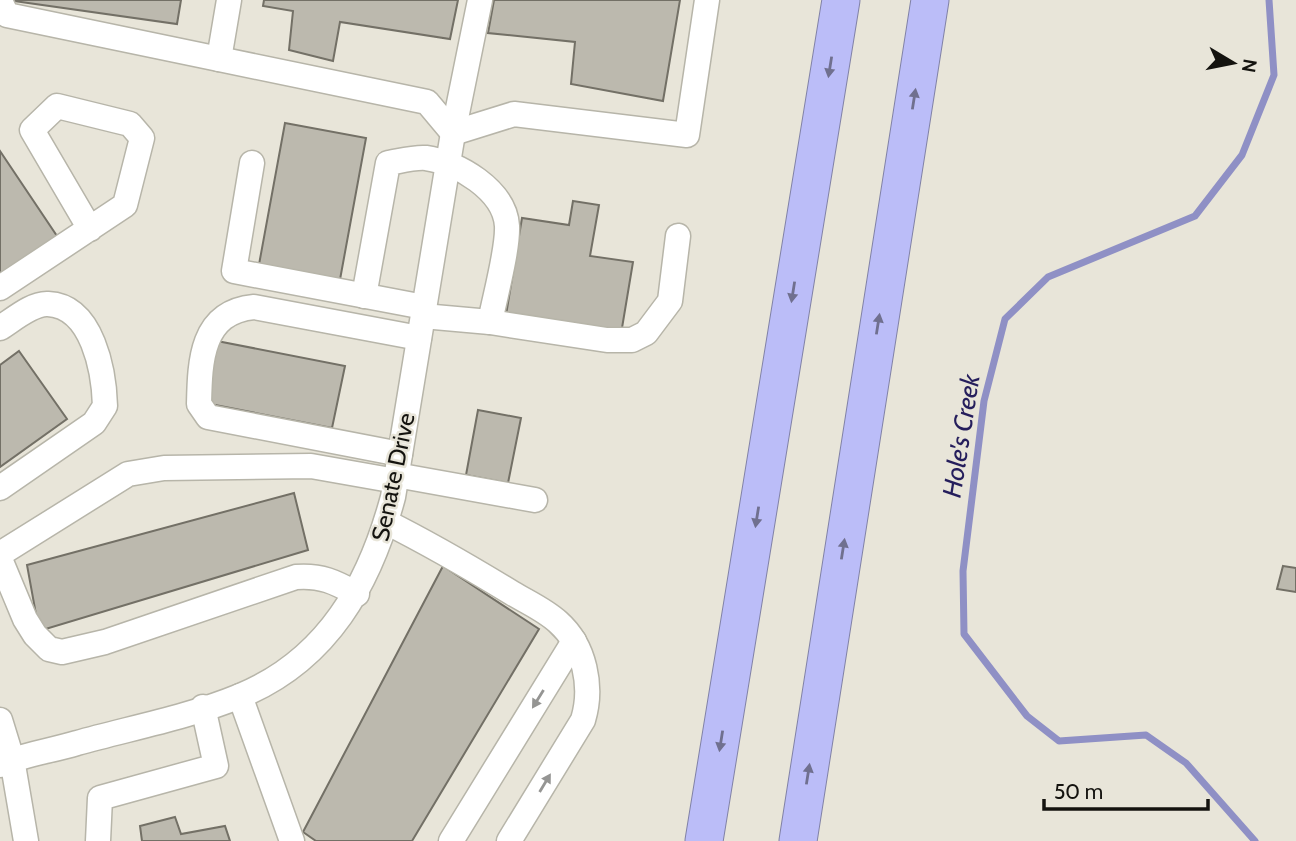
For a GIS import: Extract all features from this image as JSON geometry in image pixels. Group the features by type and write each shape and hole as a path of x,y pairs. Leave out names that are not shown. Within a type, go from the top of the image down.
{"highway":[{"path":"704,841 841,0"},
{"path":"798,841 930,0"}],"street":[{"path":"219,59 229,0"},
{"name":"Senate Drive","path":"6,762 240,696 291,666 316,645 357,594 367,575 386,522 397,470 453,133 480,0"},
{"path":"0,1 7,15 427,102 453,133 514,114 687,135 707,0"},
{"path":"0,288 90,229 125,205 142,138 130,124 57,106 32,130 90,229"},
{"path":"364,296 388,163 422,158 448,163 486,187 502,208 507,226 490,322"},
{"path":"253,163 234,271 364,296 422,320"},
{"path":"535,500 397,470 208,417 198,404 204,350 212,328 223,316 238,309 254,307 422,320 490,322 607,340 632,340 646,333 670,301 678,236"},
{"path":"0,328 35,306 48,303 62,307 77,318 90,338 99,361 105,405 94,423 0,488"},
{"path":"0,554 128,474 164,468 311,466 397,470"},
{"path":"386,522 451,555 558,621 574,641 586,671 589,700 583,720 509,841"},
{"path":"0,559 25,619 49,649 62,652 105,642 296,577 315,576 329,579 357,594"},
{"path":"451,841 574,641"},
{"path":"240,696 292,841"},
{"path":"98,841 100,798 216,766 203,707"},
{"path":"0,720 6,762 26,841"}],"building":[{"path":"7,0 181,0 177,24"},
{"path":"264,0 458,0 450,39 340,22 333,61 289,50 293,11 263,6"},
{"path":"494,0 680,0 663,101 571,84 575,42 488,33"},
{"path":"285,123 366,138 339,285 258,270"},
{"path":"0,151 59,239 0,280"},
{"path":"573,201 599,205 590,256 633,262 621,334 506,315 522,218 569,225"},
{"path":"217,341 345,366 332,428 205,403"},
{"path":"19,351 67,419 0,467 0,365"},
{"path":"478,410 521,418 508,483 466,475"},
{"path":"294,493 308,550 39,631 27,565"},
{"path":"443,566 539,629 412,841 316,841 303,832"},
{"path":"1283,566 1296,568 1296,592 1277,589"},
{"path":"175,817 181,834 225,826 230,841 142,841 140,826"}],"waterway":[{"name":"Hole's Creek","path":"1255,841 1186,763 1146,735 1059,741 1027,716 964,634 963,571 984,401 1005,319 1048,277 1195,216 1242,155 1274,75 1269,0"}]}
